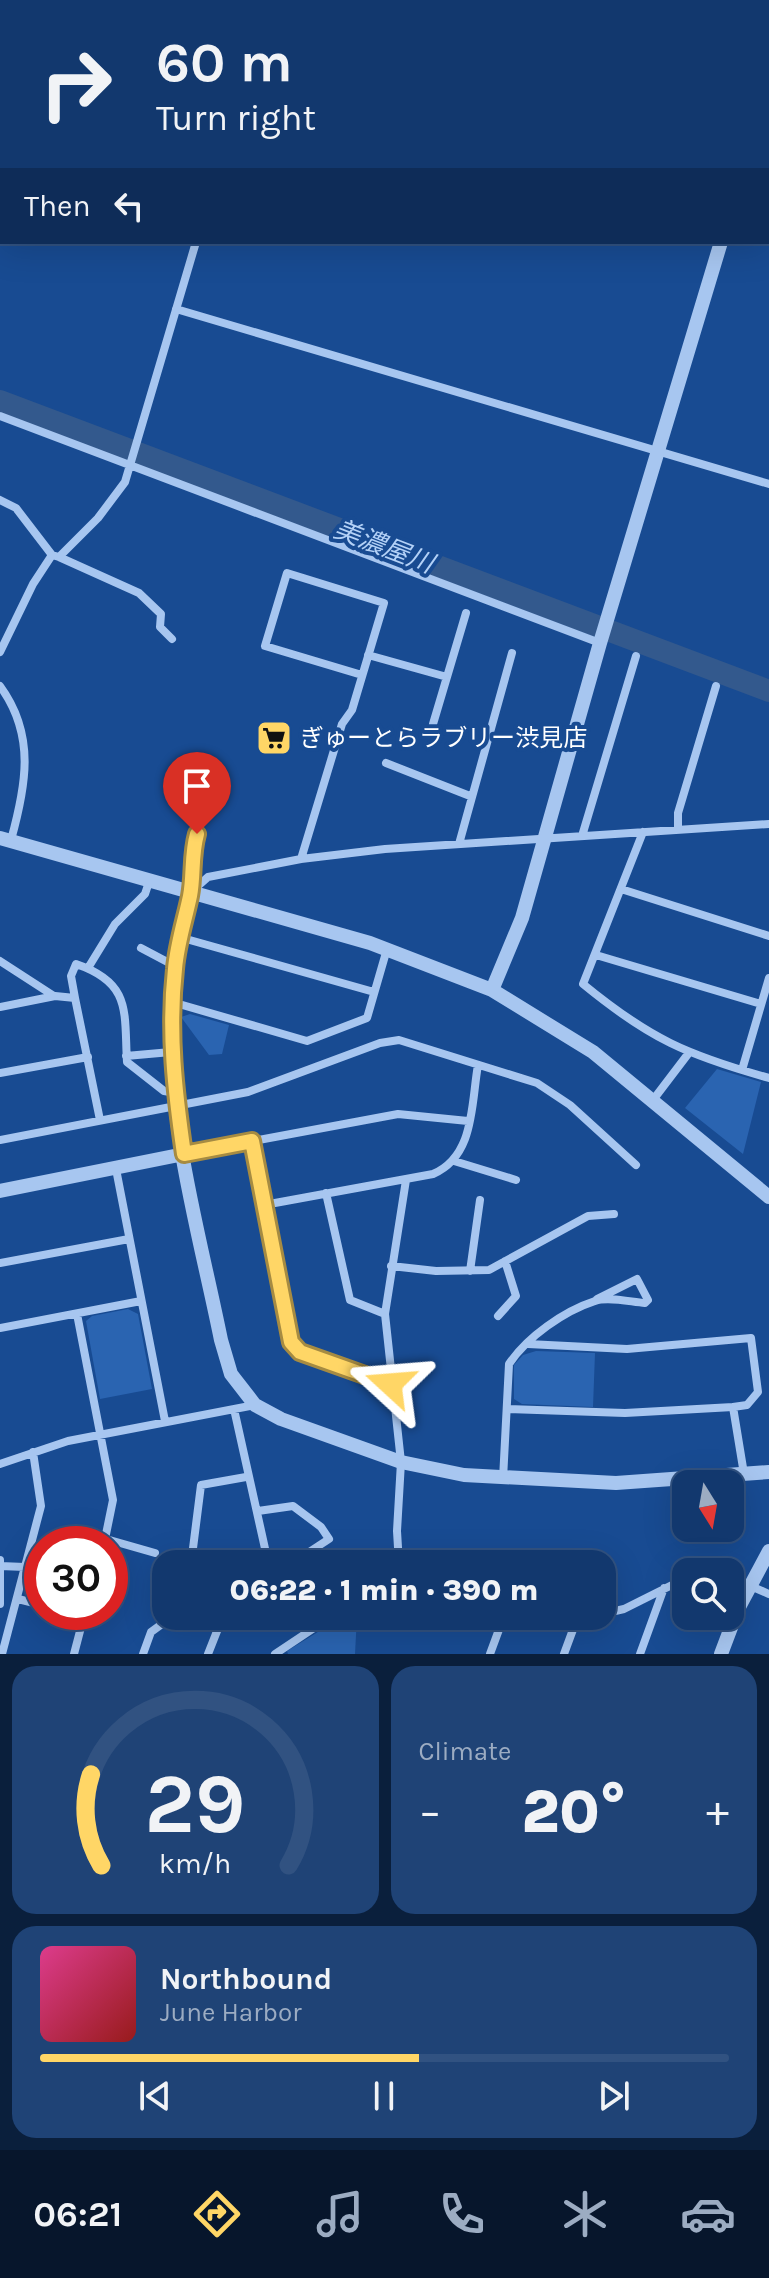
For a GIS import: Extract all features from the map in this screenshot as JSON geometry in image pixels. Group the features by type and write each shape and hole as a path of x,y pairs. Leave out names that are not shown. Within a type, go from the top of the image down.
{"street":[{"path":"0,652 55,556 107,506 125,482 195,244"},
{"path":"492,990 522,918 600,643 720,244"},
{"path":"176,309 769,484"},
{"path":"0,416 600,643"},
{"path":"0,500 16,508 55,556 139,593 161,614 160,627 172,639"},
{"path":"301,859 342,724 352,710 384,603 287,573 265,646 362,675"},
{"path":"433,724 466,613"},
{"path":"459,844 512,653"},
{"path":"368,655 447,677"},
{"path":"582,836 636,656"},
{"path":"0,686 25,742 23,795 6,839 387,948 492,990 568,1034 769,1197"},
{"path":"678,829 678,813 716,686"},
{"path":"386,763 470,796"},
{"path":"210,790 191,856 191,893 175,966 171,1052 184,1154 221,1340 231,1374 255,1405 281,1419 401,1462 464,1475 503,1479 672,1481"},
{"path":"191,893 208,877 301,859 459,844 769,824"},
{"path":"643,832 583,984 645,1032 688,1054 769,1078"},
{"path":"88,968 115,924 145,894 150,878"},
{"path":"621,889 769,936"},
{"path":"179,937 374,992"},
{"path":"141,948 175,966"},
{"path":"172,1002 307,1041 367,1018 387,948"},
{"path":"596,955 761,1004"},
{"path":"0,961 55,996"},
{"path":"100,1120 71,976 76,964 111,983 122,1000 128,1021 127,1062 177,1099"},
{"path":"742,1070 769,978"},
{"path":"0,1007 55,996 75,998"},
{"path":"0,1140 100,1120 177,1099 263,1088 393,1040 518,1074 558,1095 636,1165"},
{"path":"126,1056 171,1052"},
{"path":"653,1100 688,1054"},
{"path":"0,1073 88,1057"},
{"path":"264,1205 433,1174 454,1161 463,1148 478,1065"},
{"path":"0,1191 398,1114 468,1121"},
{"path":"252,1141 291,1342 300,1352 390,1384"},
{"path":"454,1161 516,1180"},
{"path":"116,1169 165,1421"},
{"path":"398,1550 401,1462 390,1384 385,1314 406,1180"},
{"path":"326,1193 350,1300 385,1314"},
{"path":"470,1271 480,1200"},
{"path":"391,1266 489,1270 588,1216 614,1214"},
{"path":"0,1263 129,1239"},
{"path":"498,1316 516,1296 505,1261"},
{"path":"503,1479 509,1364 549,1325 597,1299 637,1279 648,1300 645,1303 597,1299"},
{"path":"0,1328 141,1301"},
{"path":"77,1314 113,1500 108,1526"},
{"path":"507,1409 625,1413 733,1407 747,1405 758,1392 751,1338 627,1349 528,1344"},
{"path":"0,1464 101,1434 255,1405"},
{"path":"733,1407 743,1470"},
{"path":"234,1409 246,1477 258,1511 262,1550"},
{"path":"33,1452 41,1506 36,1526"},
{"path":"744,1474 769,1472"},
{"path":"193,1550 201,1485 246,1477"},
{"path":"258,1511 293,1506 321,1527 329,1539 312,1550"},
{"path":"128,1547 152,1552"},
{"path":"721,1654 749,1586 769,1551"},
{"path":"0,1604 1,1564 24,1567"},
{"path":"2,1654 24,1572"},
{"path":"616,1611 672,1584"},
{"path":"744,1584 769,1594"},
{"path":"640,1654 664,1587"},
{"path":"18,1599 24,1600"},
{"path":"74,1654 80,1630"},
{"path":"143,1654 154,1630"},
{"path":"208,1654 217,1630"},
{"path":"275,1654 311,1630"},
{"path":"490,1654 499,1630"},
{"path":"564,1654 573,1630"}],"shaded area":[{"path":"190,1014 229,1025 222,1054 209,1055 181,1017"},
{"path":"717,1069 761,1082 743,1154 685,1108"},
{"path":"128,1309 138,1314 152,1389 100,1399 86,1321 92,1316"},
{"path":"536,1351 595,1353 593,1407 522,1404 514,1399 514,1365 523,1355"},
{"path":"321,1630 356,1630 355,1654 288,1654 287,1651"}],"waterway":[{"name":"美濃屋川","path":"0,401 769,691"}],"place":[{"name":"ぎゅーとらラブリー渋見店","path":"274,738"}],"route":[{"path":"197,834 191,856 191,893 179,937 171,1019 171,1052 184,1154 252,1141 291,1342 300,1352 390,1384"}]}
